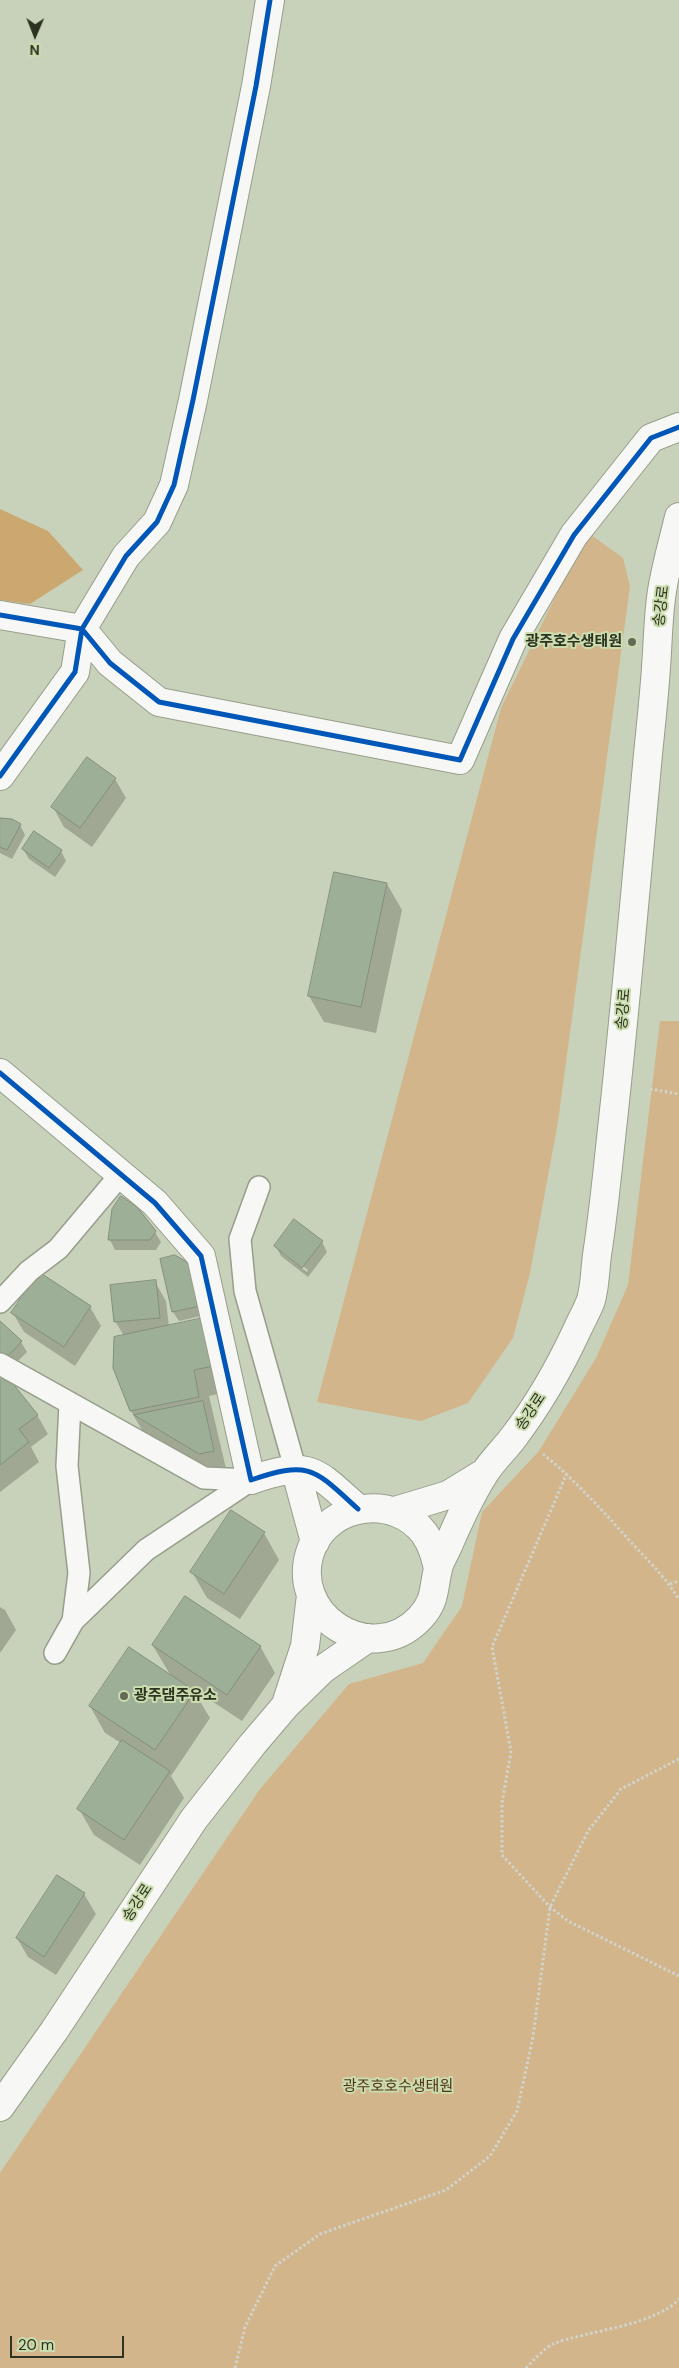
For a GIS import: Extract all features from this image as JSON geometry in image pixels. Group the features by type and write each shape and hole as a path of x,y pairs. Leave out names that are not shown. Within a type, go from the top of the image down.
{"street":[{"path":"0,776 75,672 82,629 126,556 157,522 174,485 194,400 256,86 270,0"},
{"path":"0,615 82,629 110,663 159,702 460,760 513,639 574,535 651,438 679,427"},
{"name":"송강로","path":"438,1568 485,1472 539,1401 566,1355 590,1301 600,1240 622,1029 661,594 679,517"},
{"path":"2,1080 122,1173 155,1203 201,1256 251,1480 295,1468 322,1476 358,1509"},
{"path":"295,1468 315,1542"},
{"name":"송강로","path":"395,1511 448,1494 485,1472"},
{"name":"송강로","path":"377,1508 395,1511 412,1520 425,1534 434,1550 438,1568 436,1587 430,1604 419,1619 404,1630 386,1637 368,1638 349,1634 333,1625 320,1612 311,1595 307,1577 308,1558 315,1542 326,1526 341,1515 358,1509 377,1508"},
{"name":"송강로","path":"286,1705 305,1646 311,1595"},
{"name":"송강로","path":"0,2107 54,2031 194,1820 252,1745 286,1705 323,1669 368,1638"}],"lane":[{"path":"0,1302 29,1271 58,1249 122,1173"},
{"path":"259,1187 240,1239 245,1291 295,1468"},
{"path":"0,1364 204,1478 251,1480"},
{"path":"70,1403 67,1466 79,1573 73,1621"},
{"path":"55,1653 73,1621 146,1550 251,1480"}],"path":[{"path":"515,1435 567,1473 670,1584 679,1600"},
{"path":"567,1473 492,1647 511,1752 502,1803 502,1855 550,1907 568,1921 679,1976"},
{"path":"670,1584 679,1581"},
{"path":"235,2368 245,2327 275,2266 320,2234 446,2190 490,2156 516,2111 533,2036 550,1907 588,1831 621,1789 679,1760"},
{"path":"526,2368 553,2344 627,2325 673,2306 679,2299"}],"green space":[{"path":"587,532 623,558 630,586 558,1122 530,1273 513,1338 468,1403 421,1421 317,1402 501,708"},
{"name":"광주호호수생태원","path":"660,1021 679,1021 679,2368 0,2368 0,2173 260,1789 349,1684 423,1663 462,1606 482,1512 539,1451 596,1358 628,1285"}],"shaded area":[{"path":"0,509 48,531 83,570 30,604 0,600"}],"building":[{"path":"87,757 116,778 80,828 51,807"},
{"path":"0,818 12,819 21,824 7,850 0,847"},
{"path":"34,831 62,850 49,868 22,849"},
{"path":"334,872 387,883 361,1007 308,996"},
{"path":"121,1196 137,1207 156,1231 150,1240 108,1240 112,1209"},
{"path":"294,1219 323,1241 302,1268 274,1246"},
{"path":"175,1255 190,1264 200,1306 172,1312 160,1259"},
{"path":"39,1272 91,1306 64,1347 11,1313"},
{"path":"156,1280 160,1318 114,1322 110,1285"},
{"path":"203,1318 213,1366 194,1370 199,1397 130,1411 113,1368 114,1337"},
{"path":"0,1321 22,1341 6,1358 0,1353"},
{"path":"6,1375 38,1415 19,1429 29,1442 0,1465 0,1380"},
{"path":"203,1401 214,1451 199,1454 134,1415"},
{"path":"231,1510 265,1532 224,1594 190,1572"},
{"path":"185,1596 261,1646 227,1695 152,1645"},
{"path":"129,1647 195,1691 155,1750 89,1706"},
{"path":"122,1740 170,1771 124,1840 77,1809"},
{"path":"57,1875 85,1893 44,1957 16,1938"}],"cycle path":[{"path":"0,776 75,672 82,629 126,556 157,522 174,485 256,86 270,0"},
{"path":"0,615 82,629 110,663 159,702 460,760 513,639 574,535 651,438 679,427"},
{"path":"0,1073 155,1203 201,1256 251,1480 286,1470 310,1472 331,1485 358,1509"}],"place":[{"name":"광주호수생태원","path":"632,642"},
{"name":"광주댐주유소","path":"124,1696"}]}
